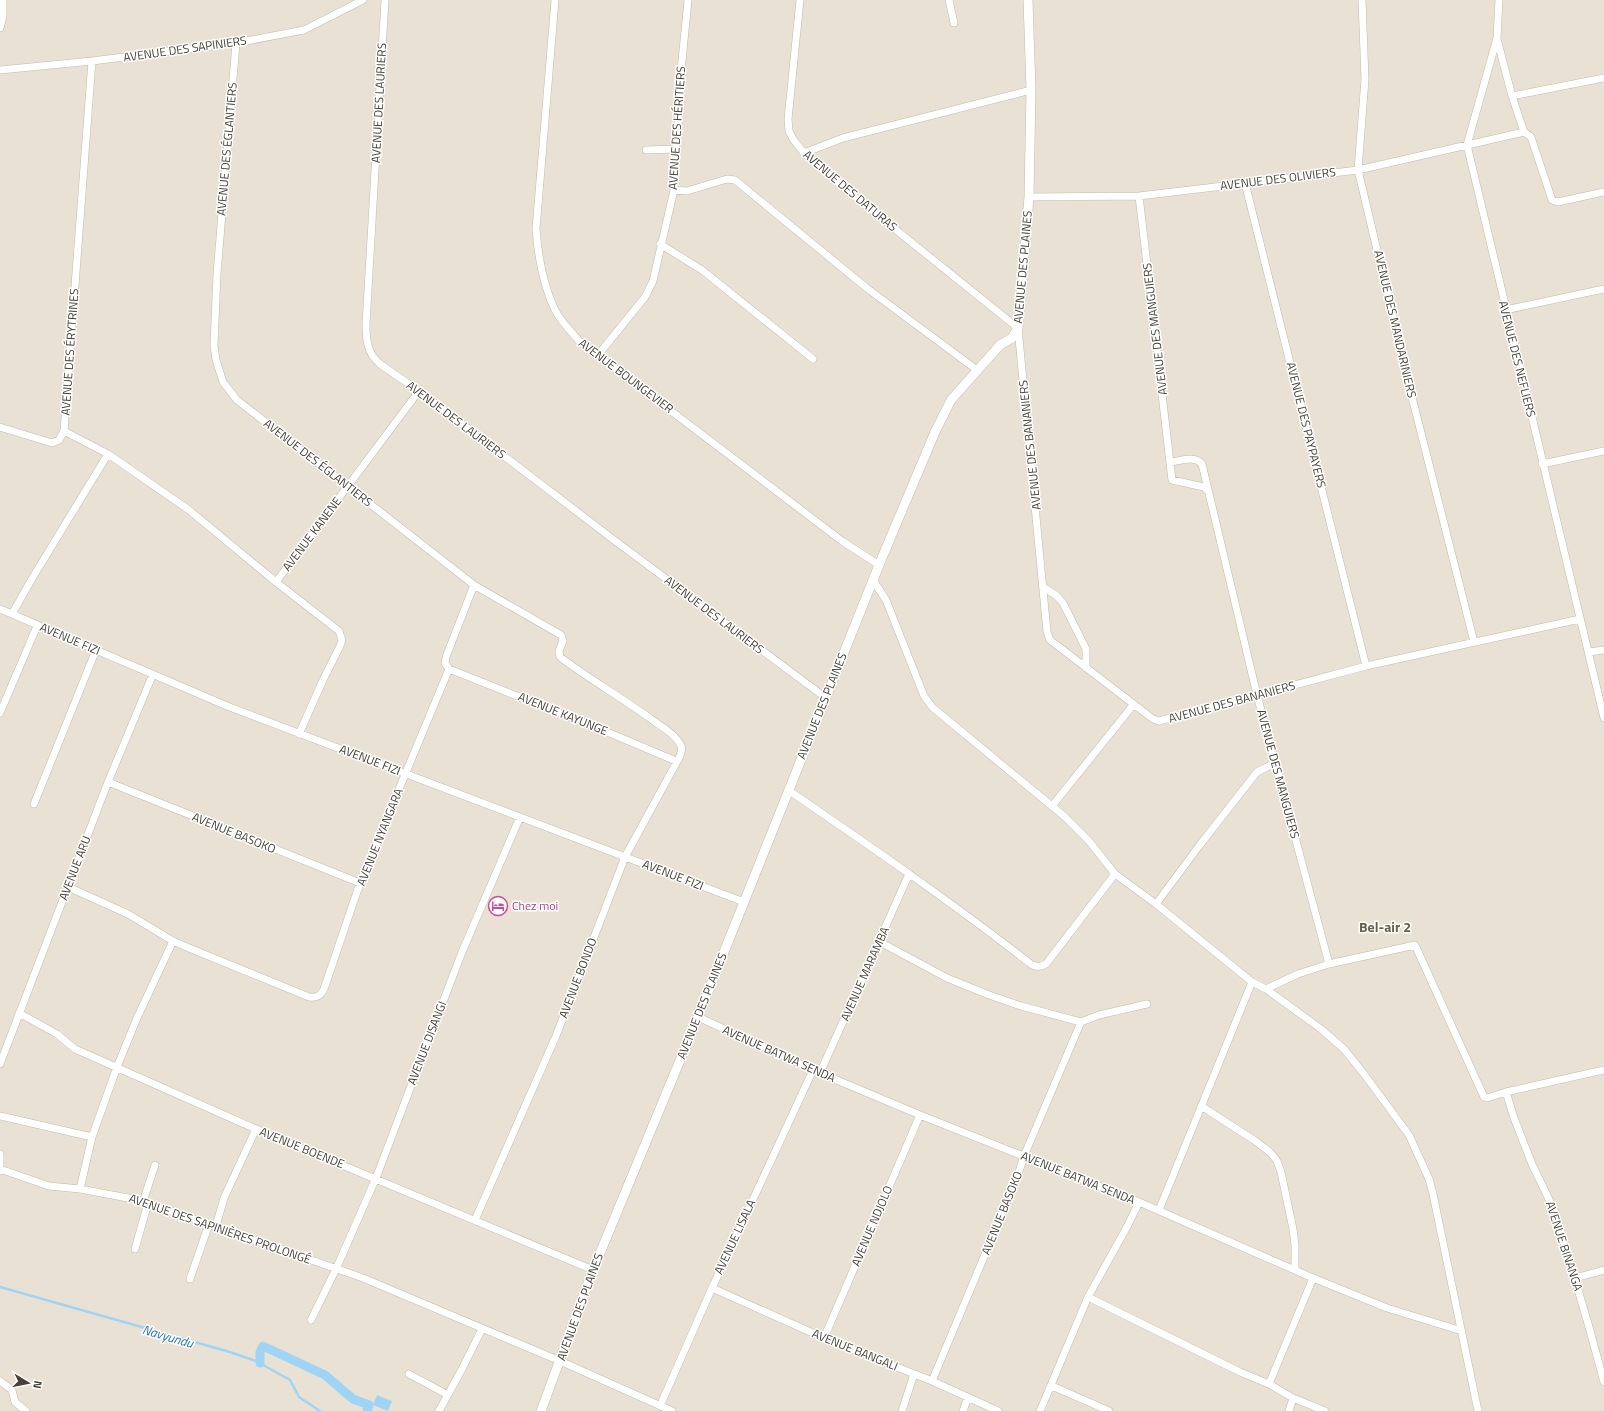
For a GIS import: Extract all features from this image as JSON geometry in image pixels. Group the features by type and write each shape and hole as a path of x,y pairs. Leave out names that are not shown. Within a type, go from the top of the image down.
{"street":[{"path":"0,28 3,16 3,0"},
{"name":"AVENUE DES SAPINIERS","path":"0,70 92,61 236,43 304,30 363,0"},
{"name":"AVENUE DES LAURIERS","path":"385,0 366,324 366,343 375,359 826,698"},
{"name":"AVENUE BOUNGEVIER","path":"555,0 536,229 542,269 555,309 564,324 579,342 842,541 879,565"},
{"name":"AVENUE DES HÉRITIERS","path":"598,355 646,297 653,280 660,244 674,190 673,172 680,109 681,71 688,0"},
{"name":"AVENUE DES DATURAS","path":"800,0 788,119 789,131 793,139 804,154 855,197 1018,328"},
{"path":"949,0 954,23"},
{"name":"AVENUE DES PLAINES","path":"541,1411 593,1270 698,1017 788,790 930,443 951,400 1000,345 1012,338 1018,328 1029,197 1031,90 1028,0"},
{"name":"AVENUE DES MANDARINIERS","path":"1362,0 1365,79 1358,170 1415,408 1474,642"},
{"name":"AVENUE DES NEFLIERS","path":"1499,0 1497,38 1466,145 1604,718"},
{"path":"1497,38 1512,96 1524,132 1531,137 1553,201 1558,202 1604,192"},
{"name":"AVENUE DES ÉGLANTIERS","path":"236,43 216,290 214,345 219,373 228,391 237,400 474,584 563,637 559,651 560,657 625,700 678,740"},
{"name":"AVENUE DES ÉRYTRINES","path":"92,61 64,431 108,454 189,510 276,582 339,631 342,640 299,734"},
{"path":"1512,96 1604,78"},
{"path":"804,154 842,138 1031,90"},
{"name":"AVENUE DES OLIVIERS","path":"1029,197 1139,196 1245,182 1358,170 1524,132"},
{"path":"646,150 676,149"},
{"path":"674,190 687,190 727,179 734,180 868,289 977,370"},
{"name":"AVENUE DES PAYPAYERS","path":"1245,182 1366,666"},
{"name":"AVENUE DES MANGUIERS","path":"1139,196 1172,480 1204,487 1207,490"},
{"path":"660,244 702,270 813,359"},
{"path":"1505,310 1604,289"},
{"name":"AVENUE DES BANANIERS","path":"1018,328 1047,632 1050,640 1153,719 1159,721 1366,666 1580,619"},
{"name":"AVENUE KANENE","path":"276,582 419,391"},
{"path":"0,427 52,443 59,440 64,431"},
{"path":"1542,464 1604,452"},
{"path":"12,614 108,454"},
{"name":"AVENUE DES MANGUIERS","path":"1171,462 1194,459 1198,460 1202,464 1257,695 1329,964"},
{"path":"873,580 886,600 921,690 928,702 938,712 1052,806 1089,841 1115,874 1156,904 1252,982 1266,990 1321,1029 1344,1049 1364,1074 1409,1136 1429,1179 1478,1411"},
{"path":"449,670 445,663 446,657 474,584"},
{"path":"1043,587 1063,603 1086,649 1086,668"},
{"name":"AVENUE FIZI","path":"0,609 227,706 744,902"},
{"path":"0,713 37,626"},
{"path":"34,804 96,650"},
{"path":"1589,652 1604,650"},
{"name":"AVENUE KAYUNGE","path":"449,670 600,729 676,761"},
{"name":"AVENUE NYANGARA","path":"173,941 309,997 316,997 324,989 360,883 449,670"},
{"name":"AVENUE ARU","path":"0,1064 108,782 153,674"},
{"path":"1052,806 1134,704"},
{"name":"AVENUE BONDO","path":"475,1220 556,1036 626,857 682,751 678,740"},
{"path":"1156,904 1257,772 1276,763"},
{"name":"AVENUE BASOKO","path":"108,782 360,883"},
{"path":"788,790 909,874 1032,965 1041,966 1046,964 1115,874"},
{"name":"AVENUE DISANGI","path":"311,1320 376,1178 462,952 520,817"},
{"name":"AVENUE MARAMBA","path":"820,1073 880,942 909,874"},
{"path":"68,887 128,914 173,941 137,1018 117,1066 92,1137 80,1189"},
{"path":"880,942 947,978 1021,1006 1081,1022 1099,1015 1147,1004"},
{"path":"1266,990 1298,974 1329,964 1410,946 1416,947 1484,1097 1487,1098 1506,1092 1604,1070"},
{"path":"1160,1210 1252,982"},
{"name":"AVENUE BOENDE","path":"19,1013 57,1034 71,1046 256,1129 593,1270"},
{"name":"AVENUE BATWA SENDA","path":"698,1017 820,1073 920,1115 1160,1210 1313,1278 1388,1308 1462,1331"},
{"name":"AVENUE BASOKO","path":"932,1381 1017,1178 1024,1156 1081,1022"},
{"name":"AVENUE LISALA","path":"660,1406 712,1288 813,1070"},
{"name":"AVENUE BINANGA","path":"1506,1092 1514,1118 1532,1164 1555,1212 1603,1371 1604,1382"},
{"path":"1201,1106 1254,1140 1271,1153 1278,1161 1293,1229 1295,1270"},
{"name":"AVENUE NDJOLO","path":"824,1338 920,1115"},
{"path":"0,1116 92,1137"},
{"path":"216,1226 224,1198 256,1129"},
{"path":"0,1154 0,1170"},
{"path":"135,1249 155,1165"},
{"name":"AVENUE DES SAPINIÈRES PROLONGÉ","path":"0,1170 49,1186 80,1189 146,1203 336,1268 560,1361 672,1411"},
{"path":"1040,1411 1052,1386 1088,1297 1139,1202"},
{"path":"190,1279 209,1224"},
{"path":"1575,1278 1604,1270"},
{"path":"1269,1384 1313,1278"},
{"name":"AVENUE BANGALI","path":"712,1288 824,1338 932,1381 998,1411"},
{"path":"1088,1297 1240,1372 1269,1384 1293,1398 1325,1411"},
{"path":"438,1411 462,1371 482,1329"},
{"path":"409,1374 448,1394"},
{"path":"902,1411 914,1374"},
{"path":"0,1381 12,1390 15,1402 26,1411"},
{"path":"1052,1386 1109,1411"},
{"path":"963,1411 968,1397"},
{"path":"1289,1411 1293,1398"}],"shaded area":[{"path":"0,0 1604,0 1604,1411 0,1411"}],"water":[{"path":"377,1395 392,1401 388,1411 373,1405"}],"waterway":[{"name":"Navyundu","path":"0,1287 230,1352 256,1361 290,1380 299,1397 320,1411"},
{"path":"260,1363 260,1352 263,1346 325,1375 353,1399 369,1405 367,1411"}],"place":[{"name":"Chez moi","path":"498,906"}],"district":[{"name":"Bel-air 2","path":"1385,927"}]}
